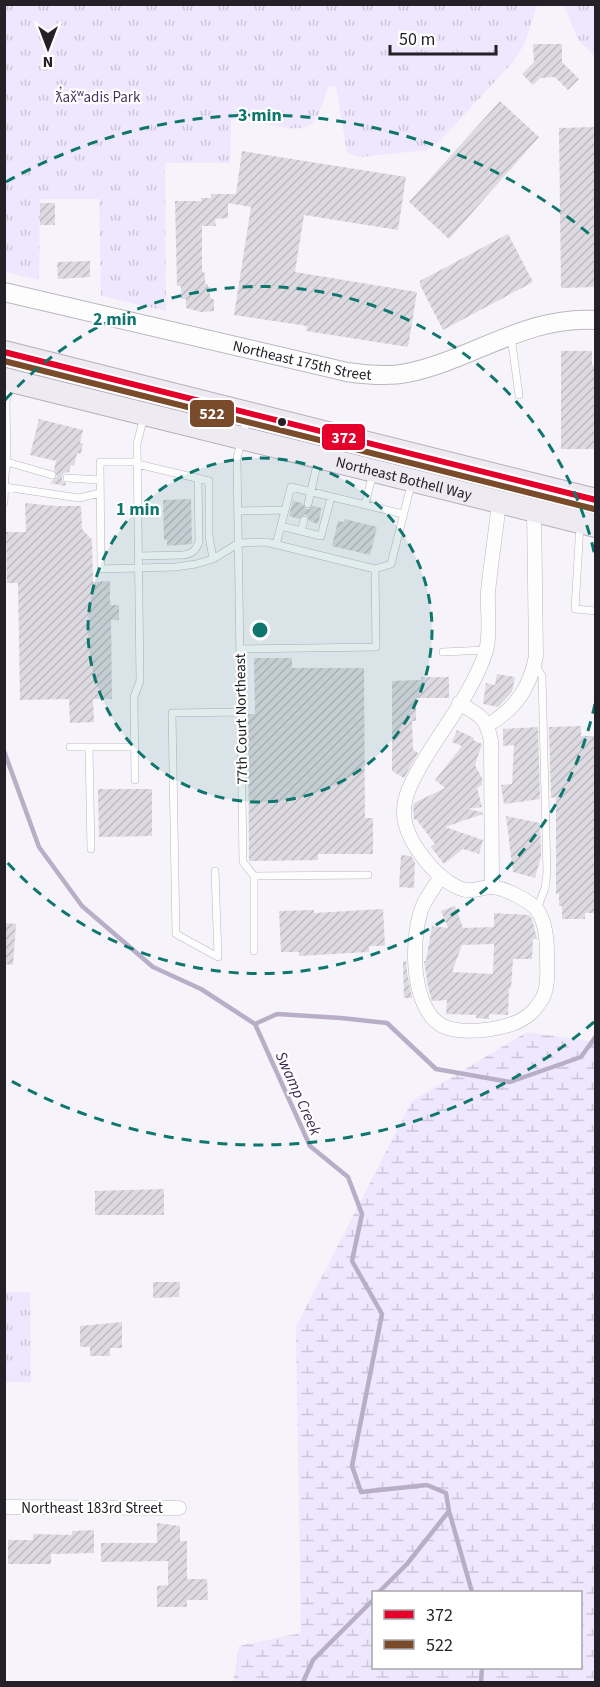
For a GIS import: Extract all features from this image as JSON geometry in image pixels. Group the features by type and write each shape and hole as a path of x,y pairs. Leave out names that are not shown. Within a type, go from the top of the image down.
{"main road":[{"name":"Northeast Bothell Way","path":"4,352 596,500"},
{"name":"Northeast Bothell Way","path":"8,380 588,524"}],"street":[{"name":"Northeast 175th Street","path":"4,292 347,372 379,376 406,373 432,366 511,334 549,322 596,320"},
{"path":"441,876 424,903 417,926 417,986 426,1009 437,1023 453,1030 477,1031 505,1026 531,1014 543,997 547,977 547,948 543,924 537,909 524,899 492,886 476,891 460,888 441,876 413,844 405,826 404,810 406,797 416,774 474,679 486,650 488,592 499,502"},
{"path":"488,725 506,714 519,698 532,674 536,622 534,510"},
{"path":"459,703 479,715 488,725 491,741 492,886"},
{"name":"Northeast 183rd Street","path":"4,1507 179,1508"}],"lane":[{"path":"511,334 519,395"},
{"path":"4,502 8,380"},
{"name":"77th Court Northeast","path":"248,413 237,458 238,543 243,862 254,876 255,951"},
{"path":"135,780 134,697 140,681 137,444 144,414"},
{"path":"308,504 319,458"},
{"path":"7,462 52,474"},
{"path":"213,559 209,536 208,481 137,463 99,462 101,569 176,567 213,559 238,543 266,542 375,569 391,564 412,481"},
{"path":"365,505 373,471"},
{"path":"67,478 100,480"},
{"path":"138,556 183,555 194,552 199,542 198,478"},
{"path":"5,487 79,498 100,493"},
{"path":"276,545 291,487 404,514"},
{"path":"281,526 321,536 331,497"},
{"path":"238,511 285,510"},
{"path":"301,531 304,520"},
{"path":"588,524 575,609 596,611"},
{"path":"240,649 376,647 375,569"},
{"path":"443,652 486,650"},
{"path":"534,663 542,676 547,873 545,888 537,909"},
{"path":"215,871 218,957 176,934 172,713 241,712"},
{"path":"70,747 134,747"},
{"path":"89,747 91,849"},
{"path":"254,876 368,875"}],"green space":[{"name":"ƛ̕ax̌ʷadis Park","path":"4,5 537,5 525,43 513,62 436,145 427,150 360,157 347,153 336,87 329,85 317,116 311,124 305,127 290,128 250,120 231,119 230,163 165,163 166,311 101,296 99,199 40,199 39,280 5,272"},
{"path":"564,5 595,5 595,56 578,40"},
{"path":"527,1032 595,1042 595,1682 233,1682 239,1646 301,1633 296,1327 412,1101"},
{"path":"4,1292 30,1292 31,1382 5,1382"}],"building":[{"path":"533,44 562,44 562,62 579,79 568,90 555,77 540,78 533,85 522,74 534,62"},
{"path":"500,101 539,137 449,239 409,202"},
{"path":"596,127 596,287 561,288 559,128"},
{"path":"242,151 406,177 398,230 304,215 295,272 417,292 408,347 306,331 307,326 234,315 251,207 228,203 228,218 215,219 216,226 202,226 202,271 205,274 205,284 210,287 210,297 214,300 214,311 201,312 186,308 186,299 181,299 181,286 177,286 175,201 201,201 201,198 211,198 211,194 236,194"},
{"path":"40,203 55,203 55,225 40,225"},
{"path":"508,234 533,282 443,330 420,281"},
{"path":"90,261 90,277 58,279 57,262"},
{"path":"561,351 592,351 592,365 596,365 594,449 561,449"},
{"path":"39,419 83,430 80,443 83,443 81,454 77,453 74,466 71,465 69,472 64,473 62,477 62,481 66,483 65,486 50,483 57,476 54,470 56,461 30,455"},
{"path":"191,499 192,544 167,546 167,540 164,540 163,500"},
{"path":"293,501 302,503 306,509 313,506 322,508 318,524 309,521 305,514 299,519 289,516"},
{"path":"25,503 81,506 82,529 92,540 93,582 110,581 110,605 119,605 119,620 111,620 112,699 93,699 94,722 70,723 69,699 20,700 18,583 7,583 6,532 26,532"},
{"path":"345,519 377,527 370,555 332,546 338,521 344,522"},
{"path":"254,658 292,658 292,668 364,668 365,818 373,818 373,854 318,854 318,860 249,861 248,714 255,714"},
{"path":"497,674 515,677 512,692 498,707 483,704 486,683 495,685"},
{"path":"421,677 449,677 449,698 416,698 416,721 412,721 413,750 418,753 404,778 392,771 392,681 421,680"},
{"path":"581,726 581,736 596,736 596,913 585,913 585,919 562,919 559,893 556,894 556,797 551,798 549,727"},
{"path":"538,727 540,799 504,804 501,785 512,784 514,745 503,746 503,729"},
{"path":"457,730 482,744 475,765 482,778 482,785 477,788 482,807 467,809 483,814 445,827 483,840 479,854 463,849 444,864 431,847 435,844 416,819 414,820 413,806 414,803 445,788 435,780 462,746 452,742"},
{"path":"98,789 152,789 152,836 99,837"},
{"path":"506,816 540,823 541,856 535,878 513,872"},
{"path":"401,855 411,856 415,862 414,888 399,887"},
{"path":"455,906 463,928 494,927 494,913 529,915 532,919 537,939 533,939 532,959 513,959 508,1015 489,1014 489,1019 476,1018 476,1015 446,1014 447,1000 432,1001 424,961 426,961 432,926 448,928 441,911","holes":["494,944 493,974 452,972 462,945"]},
{"path":"383,909 385,946 369,946 369,952 299,956 299,952 281,952 279,911 314,910 314,913"},
{"path":"4,923 16,924 13,965 4,964"},
{"path":"406,961 412,998 404,998 403,962"},
{"path":"164,1189 164,1215 95,1215 95,1191"},
{"path":"153,1282 180,1282 179,1297 153,1298"},
{"path":"122,1322 122,1348 110,1348 110,1356 90,1356 90,1347 80,1347 80,1326"},
{"path":"157,1523 180,1526 180,1541 187,1541 187,1579 207,1579 208,1600 187,1600 187,1607 157,1607 157,1586 168,1585 168,1561 101,1562 101,1543 157,1543"},
{"path":"94,1530 94,1553 51,1554 51,1564 8,1564 8,1540 33,1540 33,1534 72,1535 72,1531"}],"waterway":[{"name":"Swamp Creek","path":"4,751 39,847 82,906 153,967 201,989 255,1024 310,1146 348,1177 362,1214 352,1261 382,1314 352,1466 361,1492 427,1485 446,1493 449,1511 407,1564 380,1591"},
{"path":"255,1024 277,1014 387,1023 436,1069 510,1082 581,1057 596,1036"},
{"path":"449,1511 472,1591"},
{"name":"Swamp Creek","path":"303,1682 313,1660 372,1601"},
{"path":"481,1682 482,1669"}],"transit line":[{"name":"372","path":"4,352 596,500"},
{"name":"522","path":"4,361 594,509"}]}
